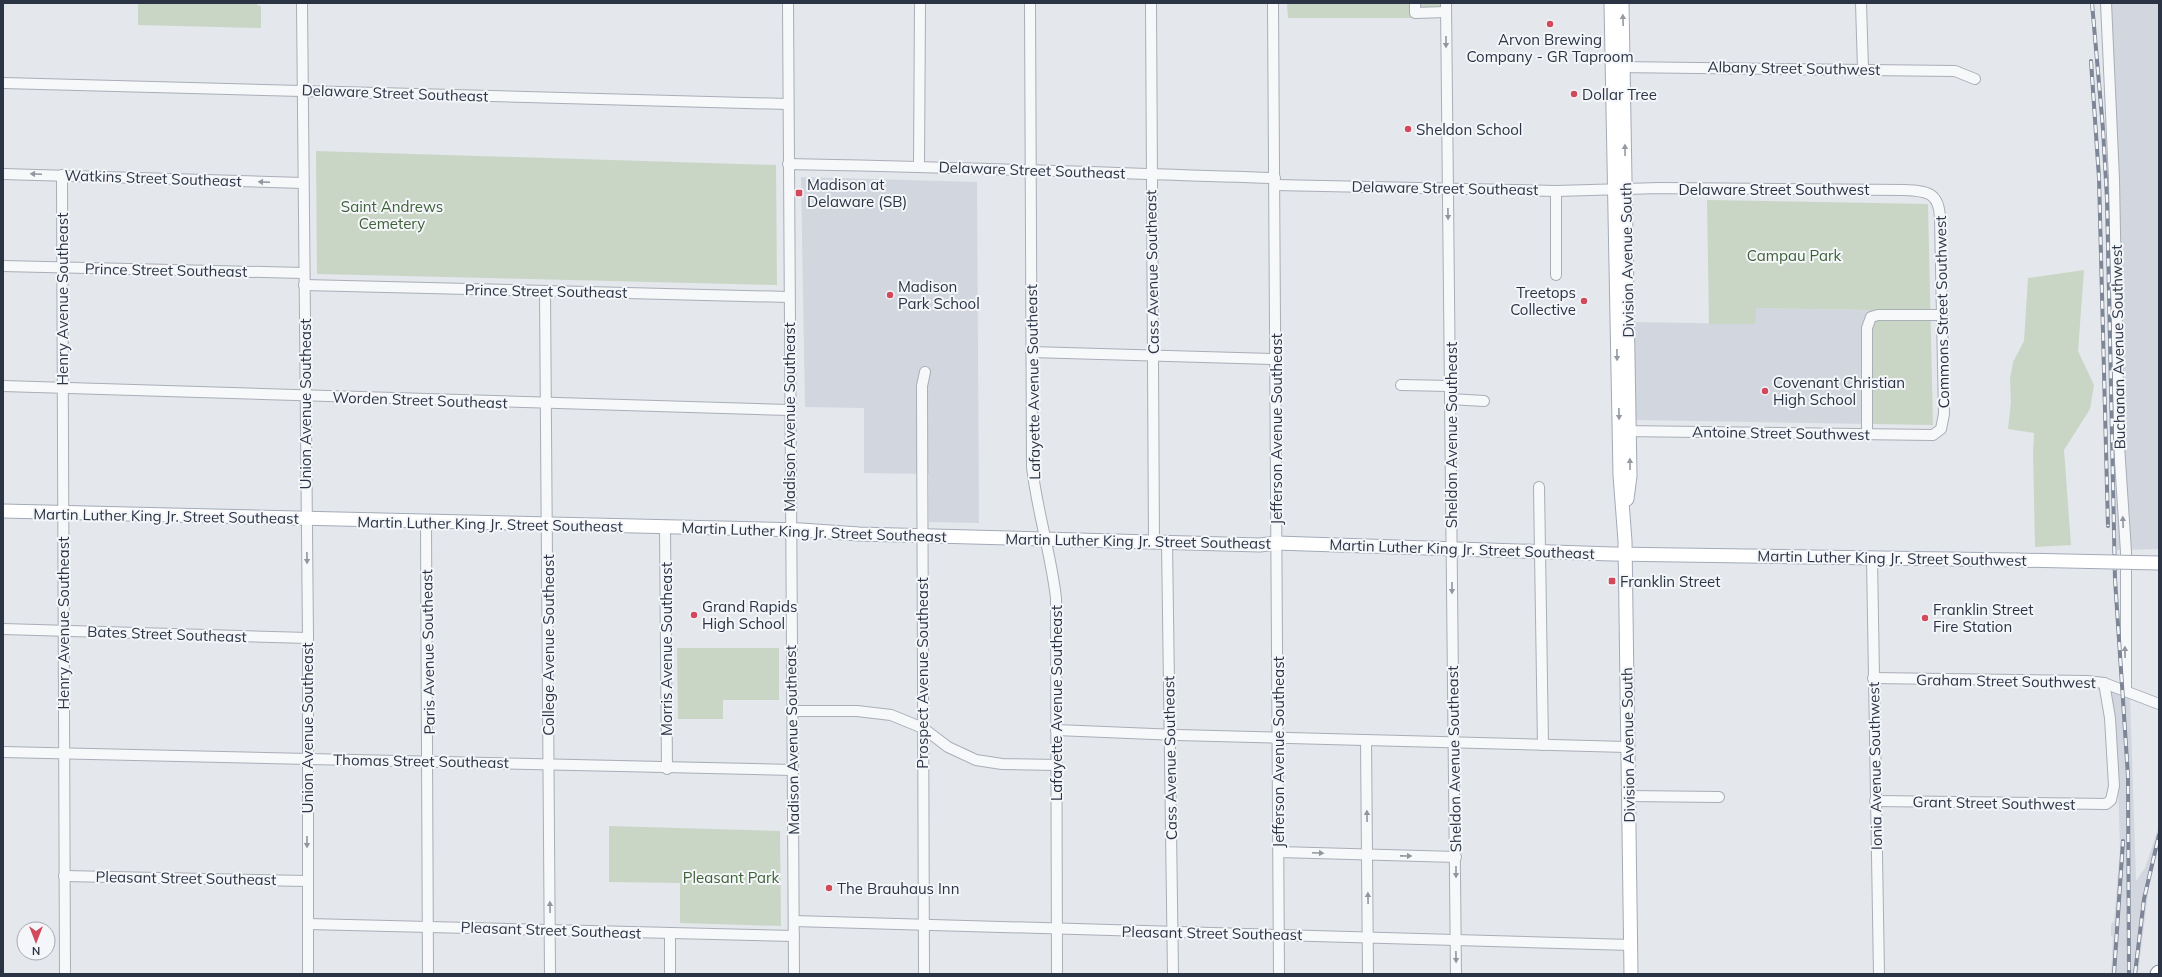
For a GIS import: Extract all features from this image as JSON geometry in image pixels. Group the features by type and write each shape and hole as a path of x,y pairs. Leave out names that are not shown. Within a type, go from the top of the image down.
{"main road":[{"name":"Division Avenue South","path":"1611,3 1618,67"},
{"name":"Division Avenue South","path":"1622,3 1618,67 1624,431 1620,474 1625,517 1631,974"},
{"name":"Martin Luther King Jr. Street Southeast","path":"3,511 547,526 790,530 922,536 1154,542 1276,543 1625,554"},
{"name":"Martin Luther King Jr. Street Southwest","path":"1625,554 2159,563"}],"street":[{"name":"Union Avenue Southeast","path":"302,3 308,638 308,974"},
{"name":"Madison Avenue Southeast","path":"788,3 788,297 794,974"},
{"path":"919,166 920,3"},
{"name":"Lafayette Avenue Southeast","path":"1030,3 1032,467 1044,539 1054,578 1056,598 1057,974"},
{"name":"Cass Avenue Southeast","path":"1151,3 1154,542"},
{"name":"Jefferson Avenue Southeast","path":"1273,3 1279,852 1278,974"},
{"path":"1415,3 1415,13 1446,7"},
{"path":"1861,3 1863,69"},
{"name":"Buchanan Avenue Southwest","path":"2106,3 2114,180 2119,445 2126,552 2126,691"},
{"name":"Sheldon Avenue Southeast","path":"1446,7 1456,857 1456,974"},
{"name":"Albany Street Southwest","path":"1618,67 1955,71 1975,79"},
{"name":"Delaware Street Southeast","path":"3,83 787,104"},
{"name":"Delaware Street Southeast","path":"788,164 919,166 1031,172 1152,174 1275,181 1556,191 1620,190"},
{"name":"Watkins Street Southeast","path":"3,174 303,183"},
{"name":"Henry Avenue Southeast","path":"62,175 65,974"},
{"name":"Delaware Street Southwest","path":"1620,190 1763,188 1904,190 1923,191 1933,196"},
{"path":"1556,191 1556,275"},
{"name":"Commons Street Southwest","path":"1933,196 1940,206 1944,414 1941,429"},
{"name":"Prince Street Southeast","path":"3,266 304,273"},
{"name":"Prince Street Southeast","path":"304,285 788,297"},
{"name":"College Avenue Southeast","path":"545,291 550,974"},
{"path":"1868,435 1867,328 1871,318 1878,315 1942,315"},
{"path":"1031,352 1153,357 1275,359"},
{"name":"Prospect Avenue Southeast","path":"924,974 922,386 925,372"},
{"path":"1402,385 1450,386"},
{"name":"Worden Street Southeast","path":"3,386 306,397 790,410"},
{"path":"1450,399 1484,401"},
{"name":"Antoine Street Southwest","path":"1624,431 1924,436 1933,435 1941,429"},
{"path":"1539,487 1543,746"},
{"name":"Paris Avenue Southeast","path":"426,522 429,762 428,974"},
{"name":"Morris Avenue Southeast","path":"665,528 667,769"},
{"name":"Cass Avenue Southeast","path":"1167,542 1173,974"},
{"name":"Ionia Avenue Southwest","path":"1872,558 1879,974"},
{"name":"Bates Street Southeast","path":"3,629 308,638"},
{"name":"Graham Street Southwest","path":"1873,678 2087,681 2104,683 2159,704"},
{"name":"Grant Street Southwest","path":"1875,801 2099,806 2106,804 2111,800 2114,786 2110,718 2104,683"},
{"path":"791,711 878,712 902,718 923,728 948,747 976,760 1002,764 1056,765"},
{"path":"1056,730 1169,735 1454,742 1543,746 1627,747"},
{"path":"1366,740 1368,974"},
{"name":"Thomas Street Southeast","path":"3,752 548,764 667,769 792,770"},
{"path":"1628,796 1719,797"},
{"path":"1279,852 1456,857"},
{"name":"Pleasant Street Southeast","path":"64,876 307,881"},
{"name":"Pleasant Street Southeast","path":"794,921 1631,945"},
{"name":"Pleasant Street Southeast","path":"308,924 794,936"},
{"path":"670,933 670,974"}],"shaded area":[{"path":"2100,3 2159,3 2159,549 2117,550 2109,128"},
{"name":"Madison Park School","path":"801,177 977,182 979,523 929,522 929,474 864,473 864,408 805,407"},
{"path":"1755,308 1870,310 1873,424 1634,420 1632,322 1755,324"},
{"path":"2111,691 2130,698 2136,881 2145,868 2159,826 2159,844 2149,885 2138,974 2111,974 2113,937 2111,936 2111,925 2114,921 2120,849 2117,751"}],"green space":[{"path":"138,3 257,3 257,5 261,6 261,28 138,25"},
{"path":"1287,3 1446,3 1446,18 1288,18"},
{"name":"Saint Andrews Cemetery","path":"316,151 776,165 777,285 317,274"},
{"name":"Campau Park","path":"1707,200 1928,204 1933,425 1873,424 1870,310 1756,308 1755,324 1709,324"},
{"path":"2084,270 2078,351 2094,385 2090,409 2064,450 2071,545 2035,547 2034,433 2008,429 2011,402 2010,379 2013,362 2024,341 2028,278"},
{"path":"677,648 779,648 779,700 723,700 723,719 678,719"},
{"name":"Pleasant Park","path":"609,826 780,831 781,926 680,923 680,883 609,882"}],"railway":[{"path":"2092,3 2103,129 2107,199 2115,579 2128,776 2129,974"},
{"path":"2091,61 2099,178 2108,526"},
{"path":"2135,974 2144,899 2159,835"},
{"path":"2114,974 2123,841"}],"place":[{"name":"Arvon Brewing Company - GR Taproom","path":"1550,24"},
{"name":"Dollar Tree","path":"1574,94"},
{"name":"Sheldon School","path":"1408,129"},
{"name":"Madison at Delaware (SB)","path":"799,193"},
{"name":"Madison Park School","path":"890,295"},
{"name":"Treetops Collective","path":"1584,301"},
{"name":"Covenant Christian High School","path":"1765,391"},
{"name":"Franklin Street","path":"1612,581"},
{"name":"Grand Rapids High School","path":"694,615"},
{"name":"Franklin Street Fire Station","path":"1925,618"},
{"name":"The Brauhaus Inn","path":"829,888"}]}
